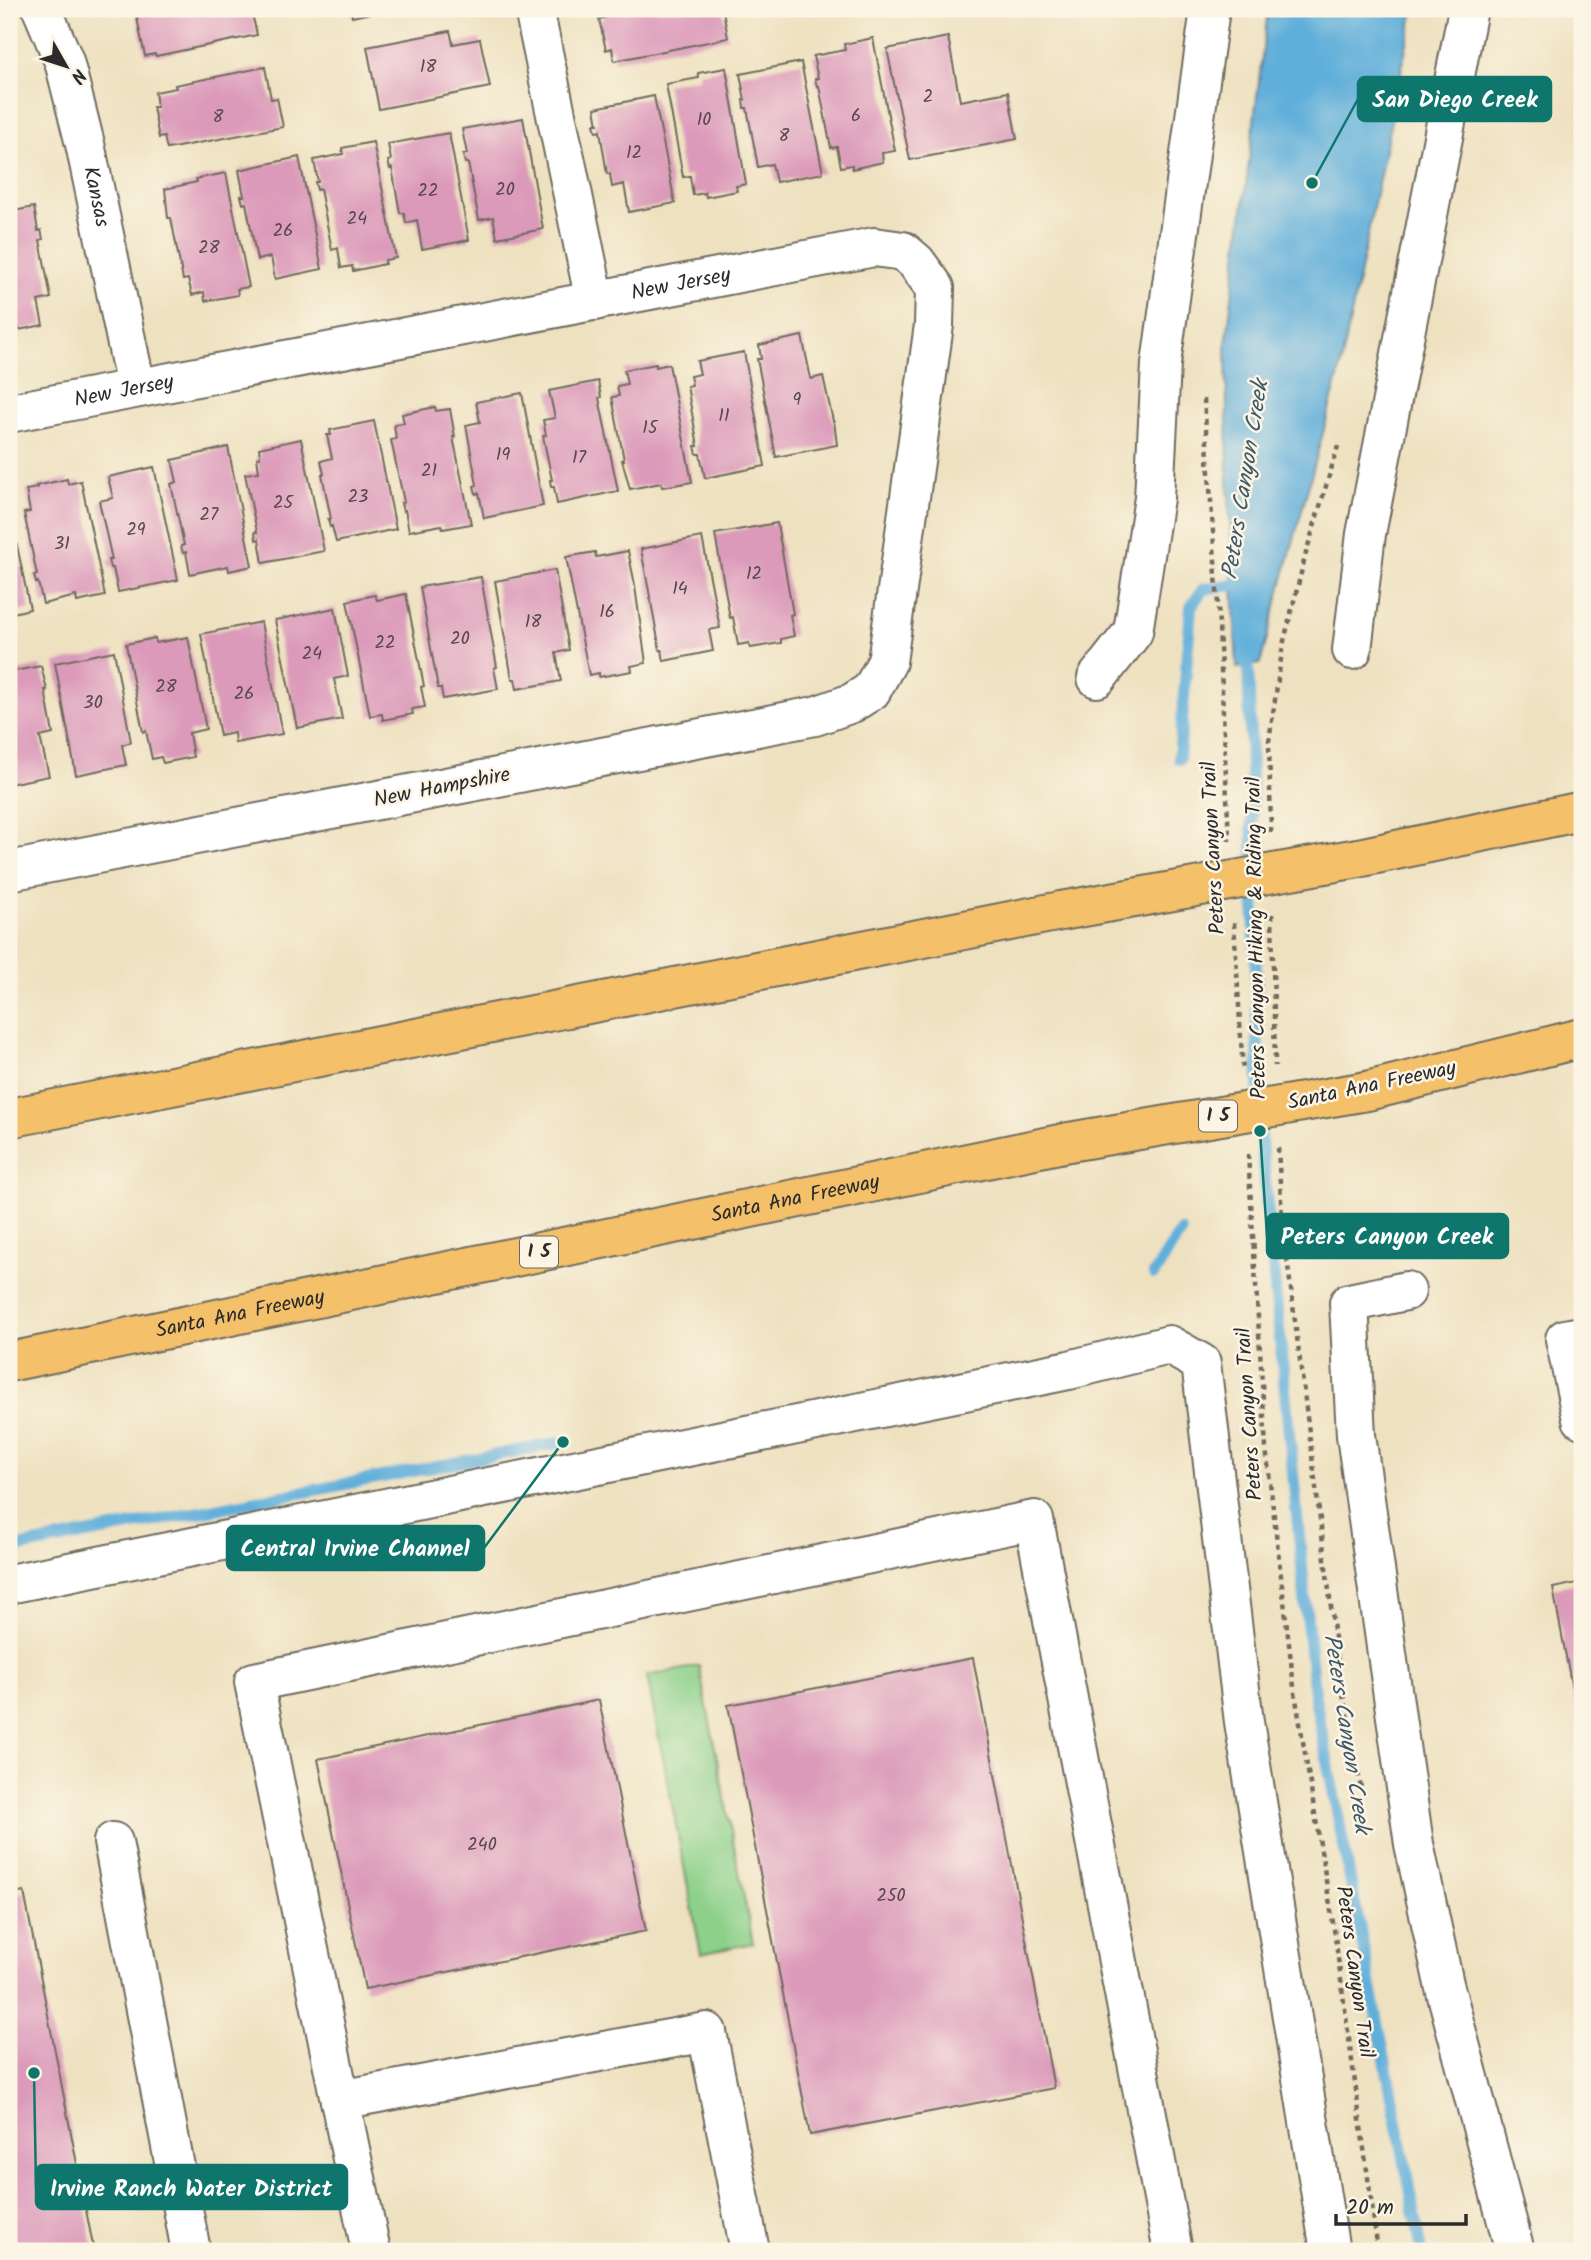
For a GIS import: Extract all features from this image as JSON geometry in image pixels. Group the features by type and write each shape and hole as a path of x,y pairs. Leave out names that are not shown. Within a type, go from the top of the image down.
{"highway":[{"path":"9,1118 1061,911 1358,858 1582,811"},
{"name":"Santa Ana Freeway","path":"9,1362 1069,1142 1367,1091 1582,1038"},
{"path":"1367,1091 1582,1066"}],"street":[{"name":"Kansas","path":"42,9 64,61 85,144 136,387"},
{"path":"534,9 595,301"},
{"path":"1097,678 1133,632 1154,498 1161,364 1210,9"},
{"path":"1352,650 1366,534 1468,9"},
{"name":"New Jersey","path":"9,413 874,247 903,251 916,262 935,288 934,325 887,662 871,691"},
{"name":"New Hampshire","path":"9,871 815,716 852,703 871,691"},
{"path":"1406,1291 1349,1303 1356,1435 1414,1844 1444,1984 1515,2251"},
{"path":"1582,1336 1566,1339 1582,1419"},
{"path":"9,1584 1042,1376 1169,1345 1201,1363 1244,1722 1330,2251"},
{"path":"371,2251 254,1682 1034,1520 1173,2251"},
{"path":"113,1842 191,2251"},
{"path":"340,2101 706,2032 750,2251"}],"path":[{"name":"Peters Canyon Trail","path":"1214,568 1230,847"},
{"name":"Peters Canyon Hiking & Riding Trail","path":"1269,741 1271,837"},
{"name":"Peters Canyon Hiking & Riding Trail","path":"1272,906 1275,1073"},
{"name":"Peters Canyon Trail","path":"1234,916 1244,1082"},
{"path":"1277,1141 1282,1218"},
{"name":"Peters Canyon Trail","path":"1248,1150 1266,1448 1294,1687 1334,1929 1378,2251"}],"green space":[{"path":"699,1666 753,1943 701,1954 647,1676"}],"water":[{"path":"1268,9 1414,9 1339,374 1260,664 1237,668 1228,481 1226,345"}],"building":[{"path":"135,9 251,9 257,35 145,56"},
{"path":"351,9 385,9 385,10 352,17"},
{"path":"602,9 723,10 728,38 614,61 612,48 606,50 599,19 604,18"},
{"path":"450,31 453,44 480,39 490,87 379,109 367,47"},
{"path":"948,37 960,101 1008,92 1017,139 910,160 887,49"},
{"path":"873,38 895,151 882,153 883,162 852,169 852,165 841,167 837,147 831,148 819,86 815,79 818,78 813,56 845,50 844,44"},
{"path":"801,62 823,173 776,182 772,164 758,167 747,108 744,108 740,74"},
{"path":"265,67 271,99 277,98 283,127 167,149 164,137 159,138 153,107 157,107 155,92 176,88 175,85"},
{"path":"726,68 746,184 736,186 737,191 706,197 705,193 693,195 690,176 683,177 666,84 699,78 698,73"},
{"path":"654,96 675,203 629,212 624,184 612,187 610,174 607,174 600,131 596,132 594,124 598,124 595,108"},
{"path":"523,118 543,229 497,238 493,217 479,220 468,163 465,163 463,155 467,154 462,129"},
{"path":"449,133 469,240 422,249 417,220 406,223 404,213 400,213 392,168 390,169 388,161 391,160 388,144"},
{"path":"373,142 396,258 385,260 385,264 353,271 352,266 341,268 338,248 332,250 320,189 317,190 315,182 318,182 314,160 343,154 342,148"},
{"path":"299,157 322,269 275,279 271,257 257,260 246,203 243,204 241,196 244,196 239,170"},
{"path":"226,173 249,287 237,289 238,295 205,301 204,292 192,295 188,279 183,280 171,218 168,218 165,189"},
{"path":"34,207 38,231 41,230 43,239 40,240 51,298 38,301 43,325 9,332 9,212"},
{"path":"802,336 811,379 823,376 837,445 776,457 757,359 761,359 759,345"},
{"path":"744,352 765,466 705,478 700,454 697,454 695,446 698,446 687,386 692,385 690,376 700,374 697,361"},
{"path":"656,364 656,367 669,364 692,482 662,487 661,483 630,489 622,460 612,397 619,396 617,386 627,384 624,370"},
{"path":"598,381 618,491 557,504 554,487 551,487 543,436 546,435 543,420 555,418 549,391"},
{"path":"522,393 543,506 484,518 479,493 476,494 474,486 477,485 466,425 480,422 476,402"},
{"path":"435,407 436,411 450,409 471,524 443,529 442,525 409,531 401,503 404,502 391,440 396,439 394,425 404,423 402,414"},
{"path":"374,421 396,529 336,542 328,519 331,519 322,474 321,461 332,458 327,435 331,435 330,430"},
{"path":"301,439 324,551 263,563 259,539 256,540 257,532 245,474 259,472 259,448"},
{"path":"228,447 252,566 229,571 228,566 190,574 186,552 183,553 181,546 184,545 171,484 177,482 172,460"},
{"path":"154,467 178,580 118,592 113,568 110,568 108,560 112,560 99,501 113,498 108,477"},
{"path":"67,479 68,484 81,481 105,596 77,602 76,596 43,604 34,575 37,575 24,513 30,512 26,490"},
{"path":"9,512 30,609 9,614"},
{"path":"777,523 793,614 790,615 794,636 781,639 781,643 750,648 749,643 738,645 733,617 730,618 715,534"},
{"path":"702,537 720,628 709,630 713,651 664,661 641,549"},
{"path":"628,551 646,663 631,666 632,671 599,677 599,673 589,675 566,557 595,552 596,557"},
{"path":"555,570 569,650 556,653 561,681 517,689 515,679 512,679 495,581"},
{"path":"481,577 497,667 494,668 498,689 443,699 441,688 438,688 420,587"},
{"path":"406,594 424,686 421,687 425,707 412,709 413,714 383,720 382,714 370,716 347,601 375,595 377,600"},
{"path":"335,608 348,676 334,679 342,719 297,728 275,620"},
{"path":"261,622 282,734 235,743 234,733 220,736 201,634"},
{"path":"188,637 206,729 189,733 193,757 163,763 161,757 152,759 146,731 143,732 126,644 155,638 156,643"},
{"path":"114,651 131,742 122,745 126,765 76,775 55,663"},
{"path":"41,666 53,734 40,737 49,776 9,784 9,672"},
{"path":"1582,1582 1582,1736 1581,1736 1553,1588"},
{"path":"973,1658 1054,2088 810,2135 728,1705"},
{"path":"599,1700 646,1931 365,1989 318,1759"},
{"path":"24,1892 94,2251 9,2251 9,1895"}],"waterway":[{"path":"1179,759 1191,607 1203,589 1233,585 1247,577"},
{"name":"Peters Canyon Creek","path":"1248,651 1260,1131 1314,1692 1422,2251"},
{"path":"1154,1274 1181,1231"},
{"path":"9,1549 563,1442"}],"place":[{"name":"San Diego Creek","path":"1312,183"},
{"name":"Peters Canyon Creek","path":"1260,1131"},
{"name":"Central Irvine Channel","path":"563,1442"},
{"name":"Irvine Ranch Water District","path":"34,2073"}]}
